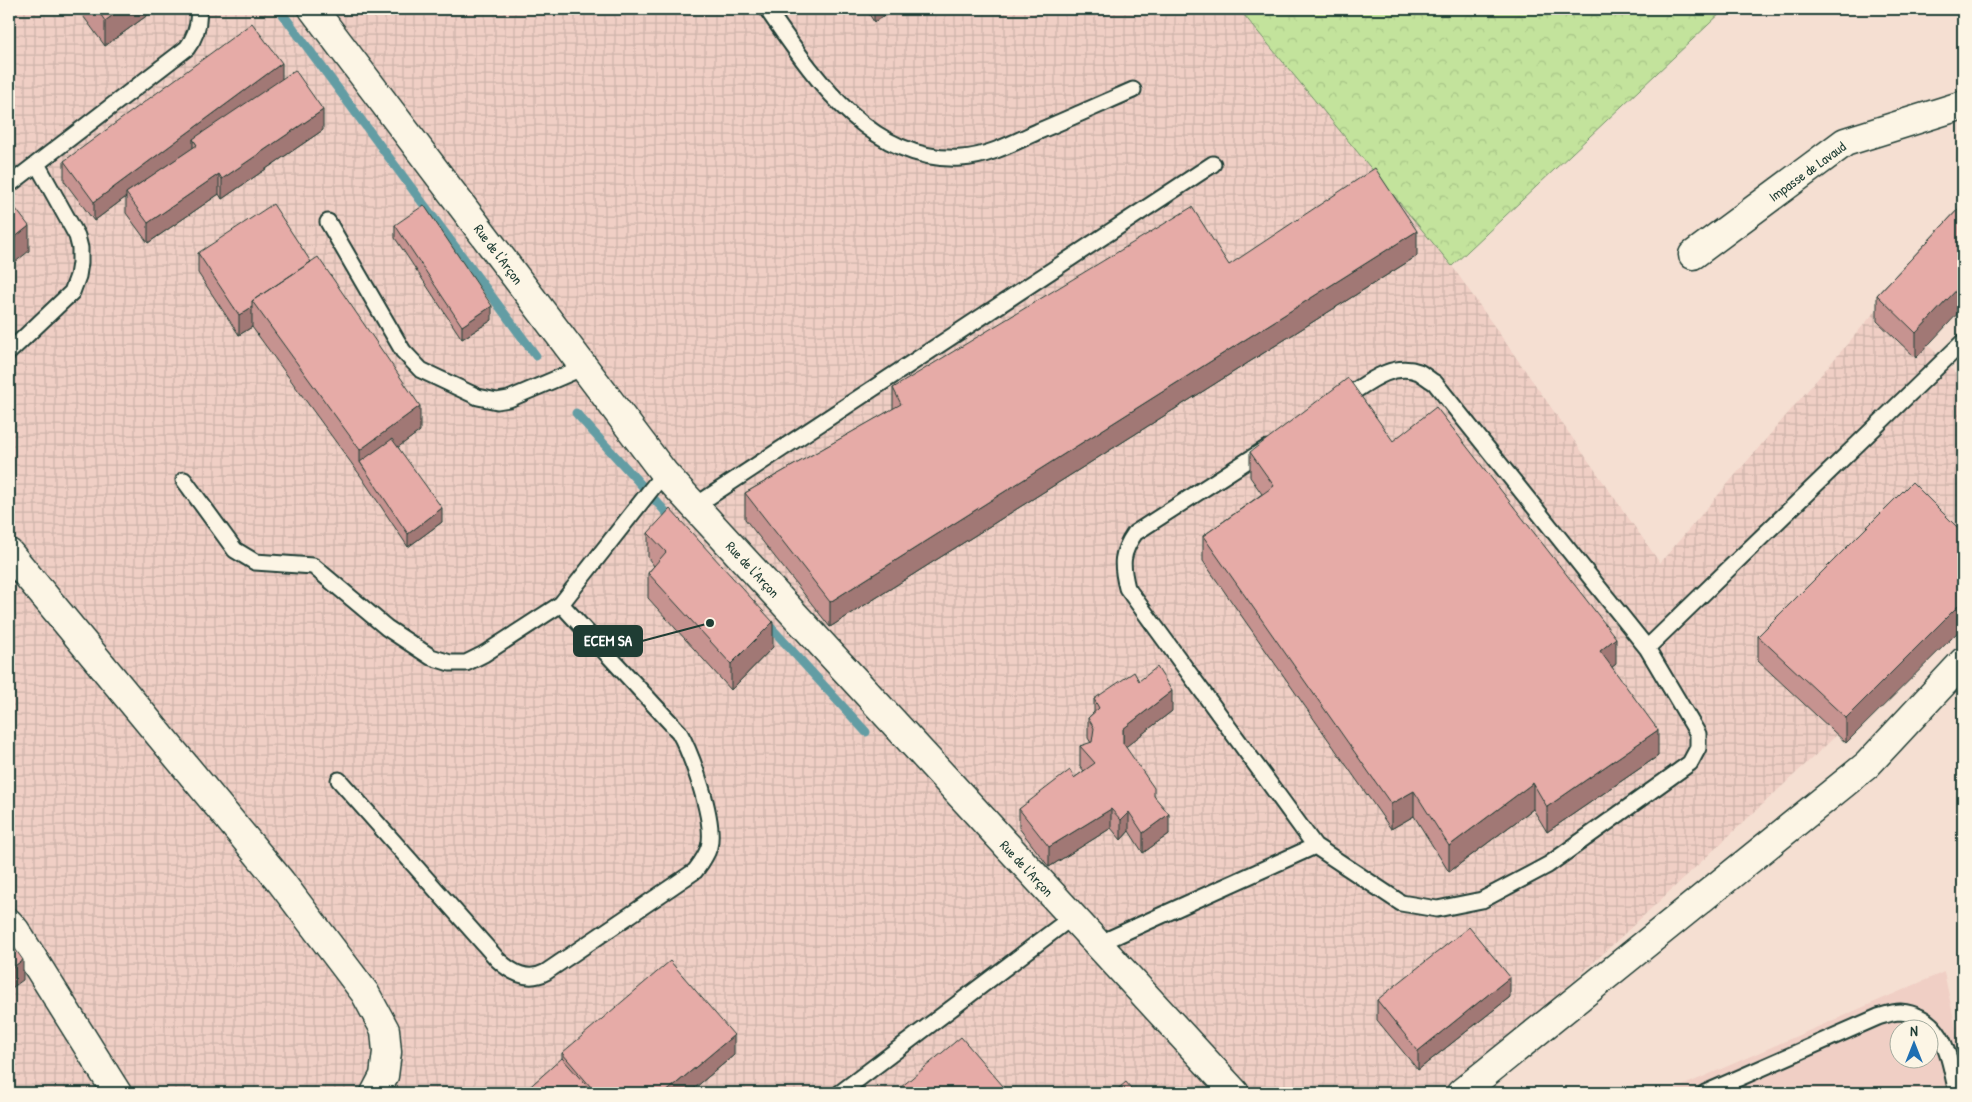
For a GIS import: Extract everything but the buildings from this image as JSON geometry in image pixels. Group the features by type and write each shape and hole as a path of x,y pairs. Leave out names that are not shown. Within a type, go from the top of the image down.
{"street":[{"name":"Rue de l'Arçon","path":"314,9 664,473 1236,1093"},
{"name":"Impasse de Lavaud","path":"1693,254 1845,142 1963,105"},
{"path":"9,553 281,882 365,993 384,1030 388,1052 384,1076 376,1093"},
{"path":"1461,1093 1867,765 1963,662"},
{"path":"9,923 117,1093"}],"lane":[{"path":"9,185 187,48 196,33 199,18 198,9"},
{"path":"767,9 802,59 847,113 879,137 926,157 962,158 999,149 1133,90"},
{"path":"9,352 72,292 78,276 80,248 77,236 37,164"},
{"path":"695,506 1213,164"},
{"path":"328,222 403,351 421,370 478,397 496,401 509,399 584,367"},
{"path":"1647,648 1963,342"},
{"path":"1276,442 1135,533 1126,546 1122,570 1127,588 1315,846 1401,903 1437,909 1482,900 1548,865 1690,763 1696,753 1699,740 1694,725 1647,648 1435,383 1419,372 1403,369 1385,372 1326,410"},
{"path":"184,480 234,550 242,556 255,562 308,565 316,568 386,628 431,656 450,663 466,663 484,654 561,604 664,473"},
{"path":"339,780 498,960 509,971 525,977 538,977 695,871 704,859 709,846 709,817 686,745 679,732 561,604"},
{"path":"1098,944 1315,846"},
{"path":"840,1093 1072,917"},
{"path":"1705,1093 1878,1017 1899,1012 1921,1018 1939,1032 1948,1052 1957,1093"}],"shaded area":[{"path":"9,9 1239,9 1452,266 1660,563 1885,300 1963,381 1963,617 1454,1093 9,1093"},
{"path":"1944,972 1963,1062 1963,1093 1666,1093"}],"green space":[{"path":"1239,9 1725,9 1452,266"}],"waterway":[{"path":"279,9 536,356"},
{"path":"576,413 674,521"},
{"path":"765,621 866,732"}],"place":[{"name":"ECEM SA","path":"710,623"}]}
